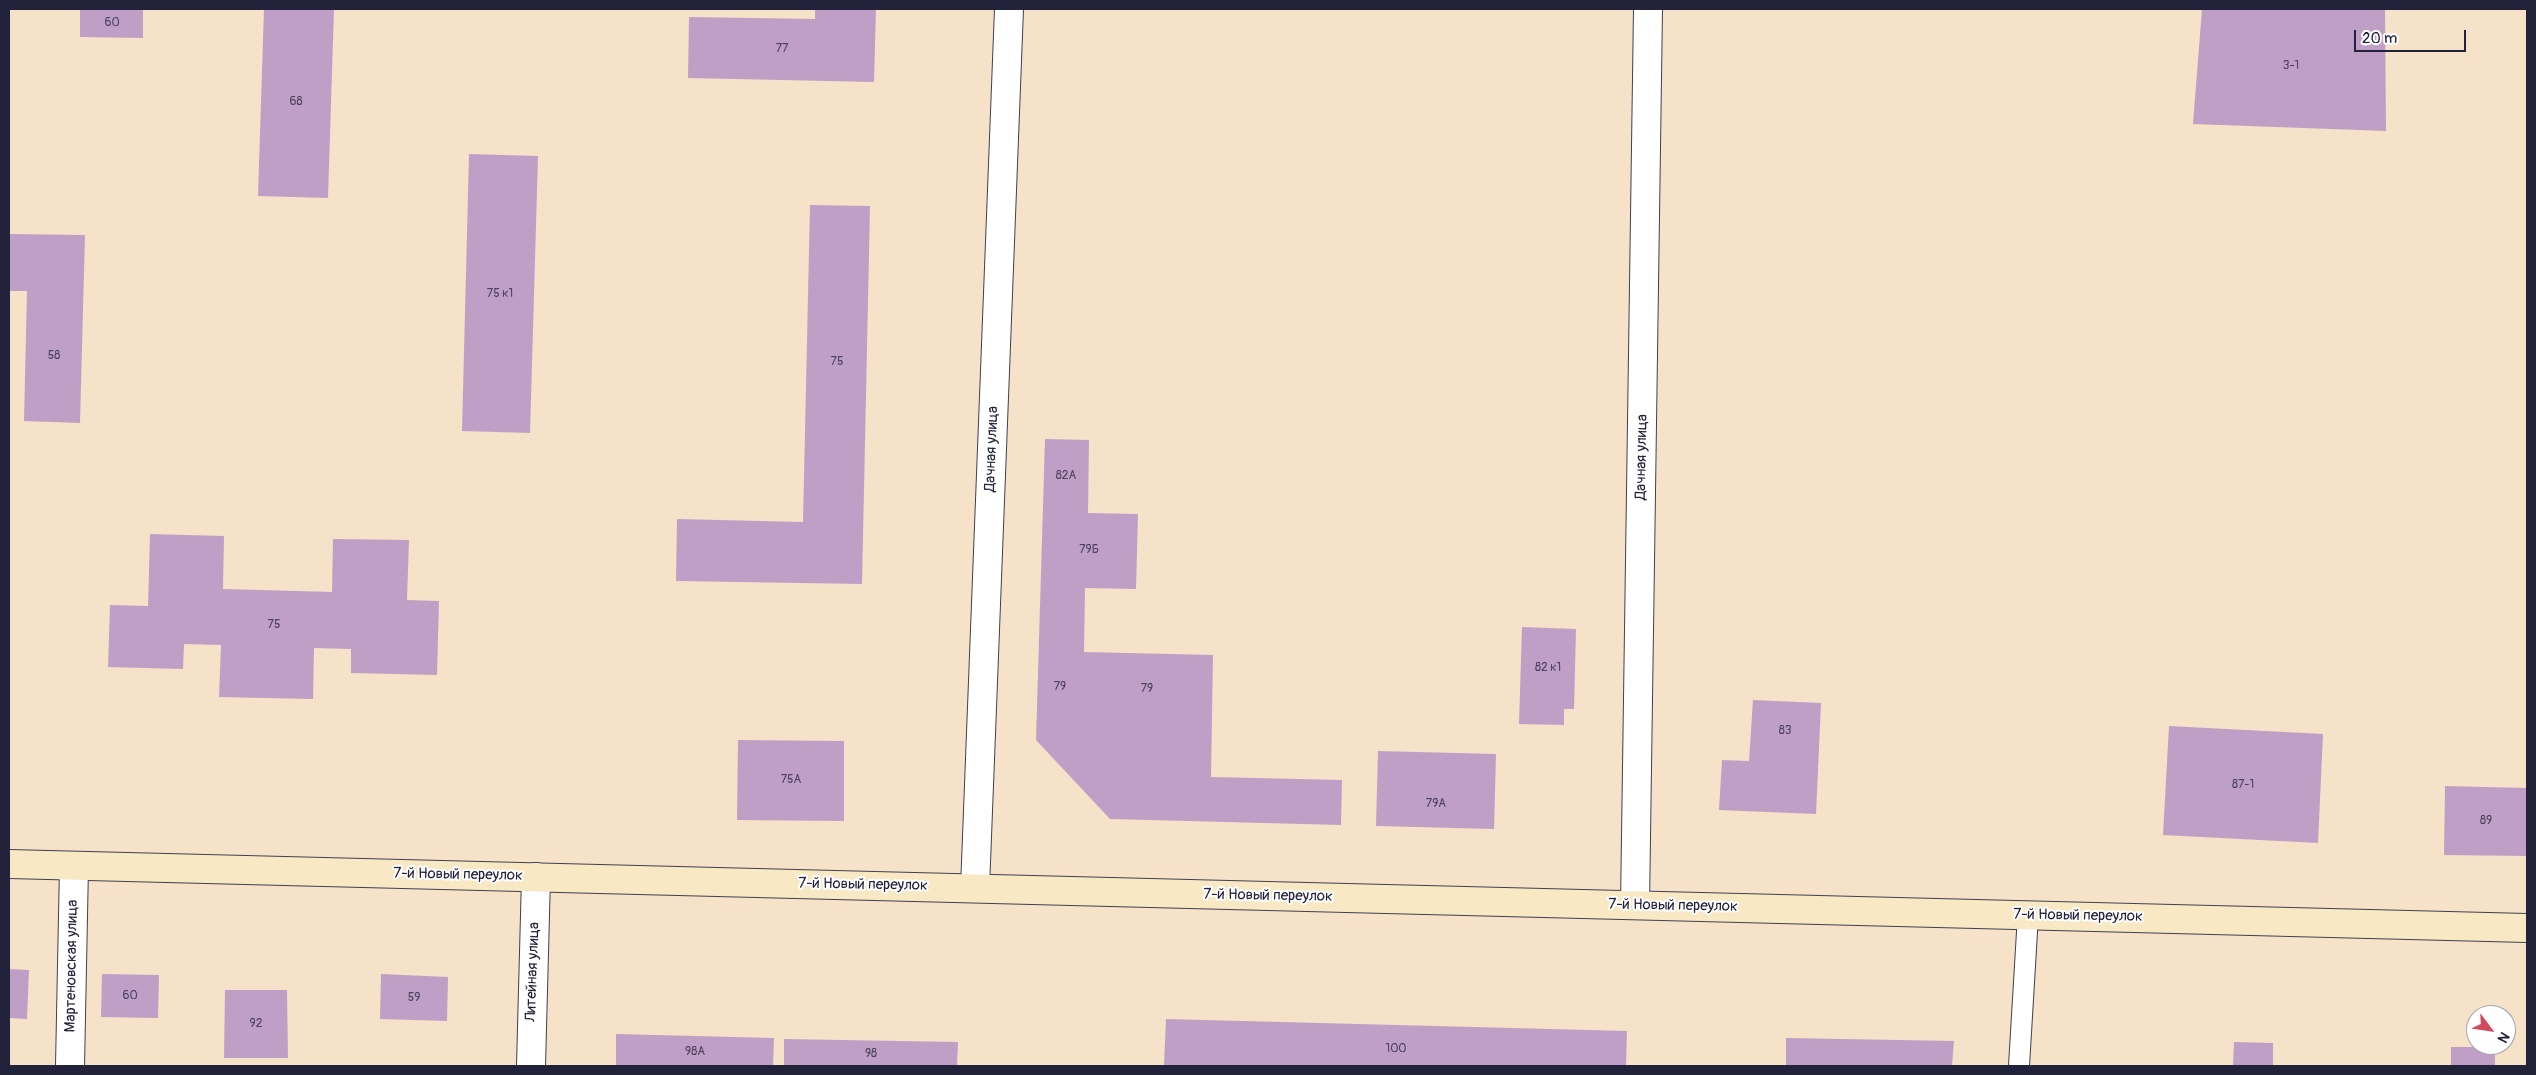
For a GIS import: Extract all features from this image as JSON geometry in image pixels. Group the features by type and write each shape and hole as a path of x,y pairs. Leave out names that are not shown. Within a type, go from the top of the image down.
{"street":[{"name":"Дачная улица","path":"975,888 1009,9"},
{"name":"Дачная улица","path":"1635,905 1648,9"},
{"name":"7-й Новый переулок","path":"9,864 2527,928"},
{"name":"Мартеновская улица","path":"70,1066 74,866"},
{"name":"Литейная улица","path":"530,1066 536,877"}],"lane":[{"path":"2019,1066 2028,915"}],"building":[{"path":"80,9 143,9 143,38 80,37"},
{"path":"264,9 334,9 328,198 258,196"},
{"path":"815,9 876,9 874,82 688,78 689,17 815,19"},
{"path":"2202,9 2385,9 2386,131 2193,124"},
{"path":"469,154 538,156 530,433 462,431"},
{"path":"810,205 870,206 862,584 676,581 677,519 803,522"},
{"path":"9,234 85,235 80,423 24,421 27,291 9,291"},
{"path":"1045,439 1089,440 1088,513 1138,514 1136,589 1085,588 1084,652 1213,655 1211,777 1342,780 1341,825 1110,819 1036,740"},
{"path":"150,534 224,536 223,589 332,592 333,539 409,540 407,600 439,601 437,675 351,673 351,649 314,648 313,699 219,697 221,645 184,644 183,669 108,667 110,605 148,606"},
{"path":"1522,627 1576,629 1574,709 1564,709 1564,725 1519,724"},
{"path":"1753,700 1821,703 1816,814 1719,810 1722,760 1749,761"},
{"path":"2169,726 2323,734 2318,843 2163,835"},
{"path":"738,740 844,741 844,821 737,820"},
{"path":"1378,751 1496,754 1494,829 1376,826"},
{"path":"2445,786 2527,788 2527,856 2444,855"},
{"path":"9,969 29,970 27,1019 9,1018"},
{"path":"102,974 159,975 158,1018 101,1017"},
{"path":"381,974 448,977 447,1021 380,1019"},
{"path":"225,990 287,990 288,1058 224,1058"},
{"path":"1166,1019 1627,1031 1626,1066 1164,1066"},
{"path":"616,1034 774,1038 773,1066 616,1066"},
{"path":"1786,1038 1954,1041 1952,1066 1786,1066"},
{"path":"784,1039 958,1042 957,1066 784,1066"},
{"path":"2234,1042 2273,1043 2273,1066 2233,1066"},
{"path":"2451,1047 2466,1047 2466,1055 2495,1055 2495,1066 2451,1066"}]}
